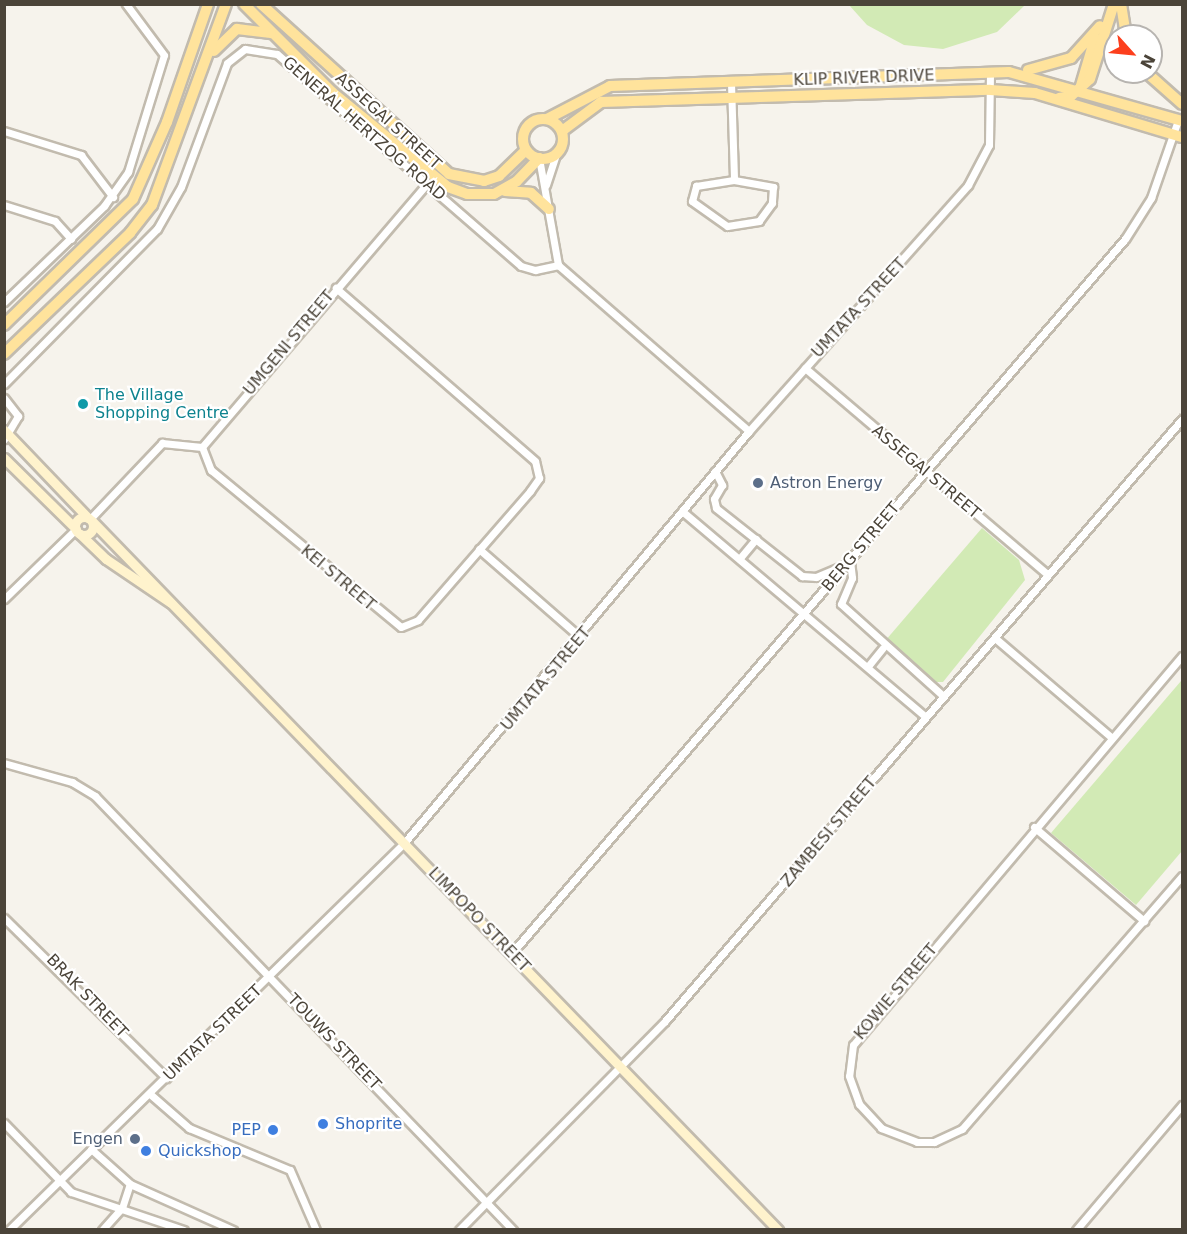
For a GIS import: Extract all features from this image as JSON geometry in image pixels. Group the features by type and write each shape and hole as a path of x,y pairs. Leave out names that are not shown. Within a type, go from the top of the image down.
{"main road":[{"path":"4,325 133,199 208,4"},
{"path":"4,354 147,212 205,68 226,4"},
{"name":"ASSEGAI STREET","path":"244,4 332,92 440,183 467,194 531,193 549,209"},
{"name":"ASSEGAI STREET","path":"261,4 276,21 449,174 484,181 499,176 526,150"},
{"path":"269,4 276,21"},
{"path":"1108,4 1080,89 1086,100 1108,113"},
{"path":"1055,98 1080,89 1095,69 1114,4"},
{"path":"1121,4 1124,24"},
{"path":"1009,72 1064,63 1100,26"},
{"path":"205,68 237,28 274,34"},
{"path":"1095,69 1097,87 1107,97"},
{"name":"KLIP RIVER DRIVE","path":"526,150 523,137 529,125 547,119 610,86 1009,72 1080,89 1180,121"},
{"path":"1160,84 1182,104"},
{"name":"KLIP RIVER DRIVE","path":"562,131 602,102 990,90 1055,98 1178,135"},
{"path":"500,192 539,158 556,155 563,144 562,131 547,119"},
{"path":"526,150 539,158"}],"street":[{"path":"4,302 113,197 136,151 162,65 161,44 126,4"},
{"name":"GENERAL HERTZOG ROAD","path":"4,384 158,229 184,180 226,63 245,49 278,54 521,266 535,270 558,265"},
{"name":"UMTATA STREET","path":"9,1230 271,977 405,843 581,638 749,431 978,171 989,145 990,72"},
{"path":"731,83 734,180"},
{"name":"BERG STREET","path":"511,954 1125,239 1151,198 1178,135 1180,121"},
{"path":"4,131 81,155 113,197"},
{"path":"545,193 556,155"},
{"path":"539,158 558,265 749,431"},
{"path":"734,180 773,187 772,203 759,221 728,226 692,201 696,186 734,180"},
{"name":"UMGENI STREET","path":"202,447 426,184"},
{"path":"4,205 55,221 71,239"},
{"name":"KEI STREET","path":"202,447 211,470 398,627 418,620 537,482 538,465 336,288"},
{"name":"ASSEGAI STREET","path":"805,368 1048,575"},
{"path":"4,398 18,416 6,435"},
{"name":"ZAMBESI STREET","path":"459,1230 622,1068 1182,419"},
{"name":"LIMPOPO STREET","path":"6,435 181,609 778,1230"},
{"path":"78,532 79,519 90,519 162,443 202,447"},
{"name":"LIMPOPO STREET","path":"4,458 106,559 181,609"},
{"path":"715,471 722,485 714,499 716,508 805,578 849,562 852,579 839,602 883,648 943,696"},
{"path":"682,511 868,665 926,717"},
{"path":"4,599 78,532 91,532 90,519"},
{"path":"740,558 756,539"},
{"path":"478,549 581,638"},
{"path":"995,638 1111,737"},
{"path":"868,665 883,648"},
{"name":"KOWIE STREET","path":"1182,656 1179,665 1111,737 853,1045 850,1084 873,1122 892,1134 928,1143 966,1126 1182,876"},
{"name":"TOUWS STREET","path":"4,763 72,782 95,796 513,1230"},
{"path":"1034,827 1144,921"},
{"name":"BRAK STREET","path":"4,918 166,1078"},
{"path":"150,1094 189,1128 290,1170 316,1230"},
{"path":"1076,1230 1182,1105"},
{"path":"4,1122 59,1180 81,1197 122,1208 184,1230"},
{"path":"91,1149 130,1184 232,1230"},
{"path":"102,1230 122,1208 130,1184"}],"green space":[{"path":"849,5 1025,5 997,32 943,49 904,45 867,25"},
{"path":"982,528 1019,560 1025,580 943,682 931,682 885,641"},
{"path":"1181,681 1182,851 1136,905 1051,833"}],"place":[{"name":"The Village Shopping Centre","path":"83,404"},
{"name":"Astron Energy","path":"758,483"},
{"name":"Shoprite","path":"323,1124"},
{"name":"PEP","path":"273,1130"},
{"name":"Engen","path":"135,1139"},
{"name":"Quickshop","path":"146,1151"}]}
